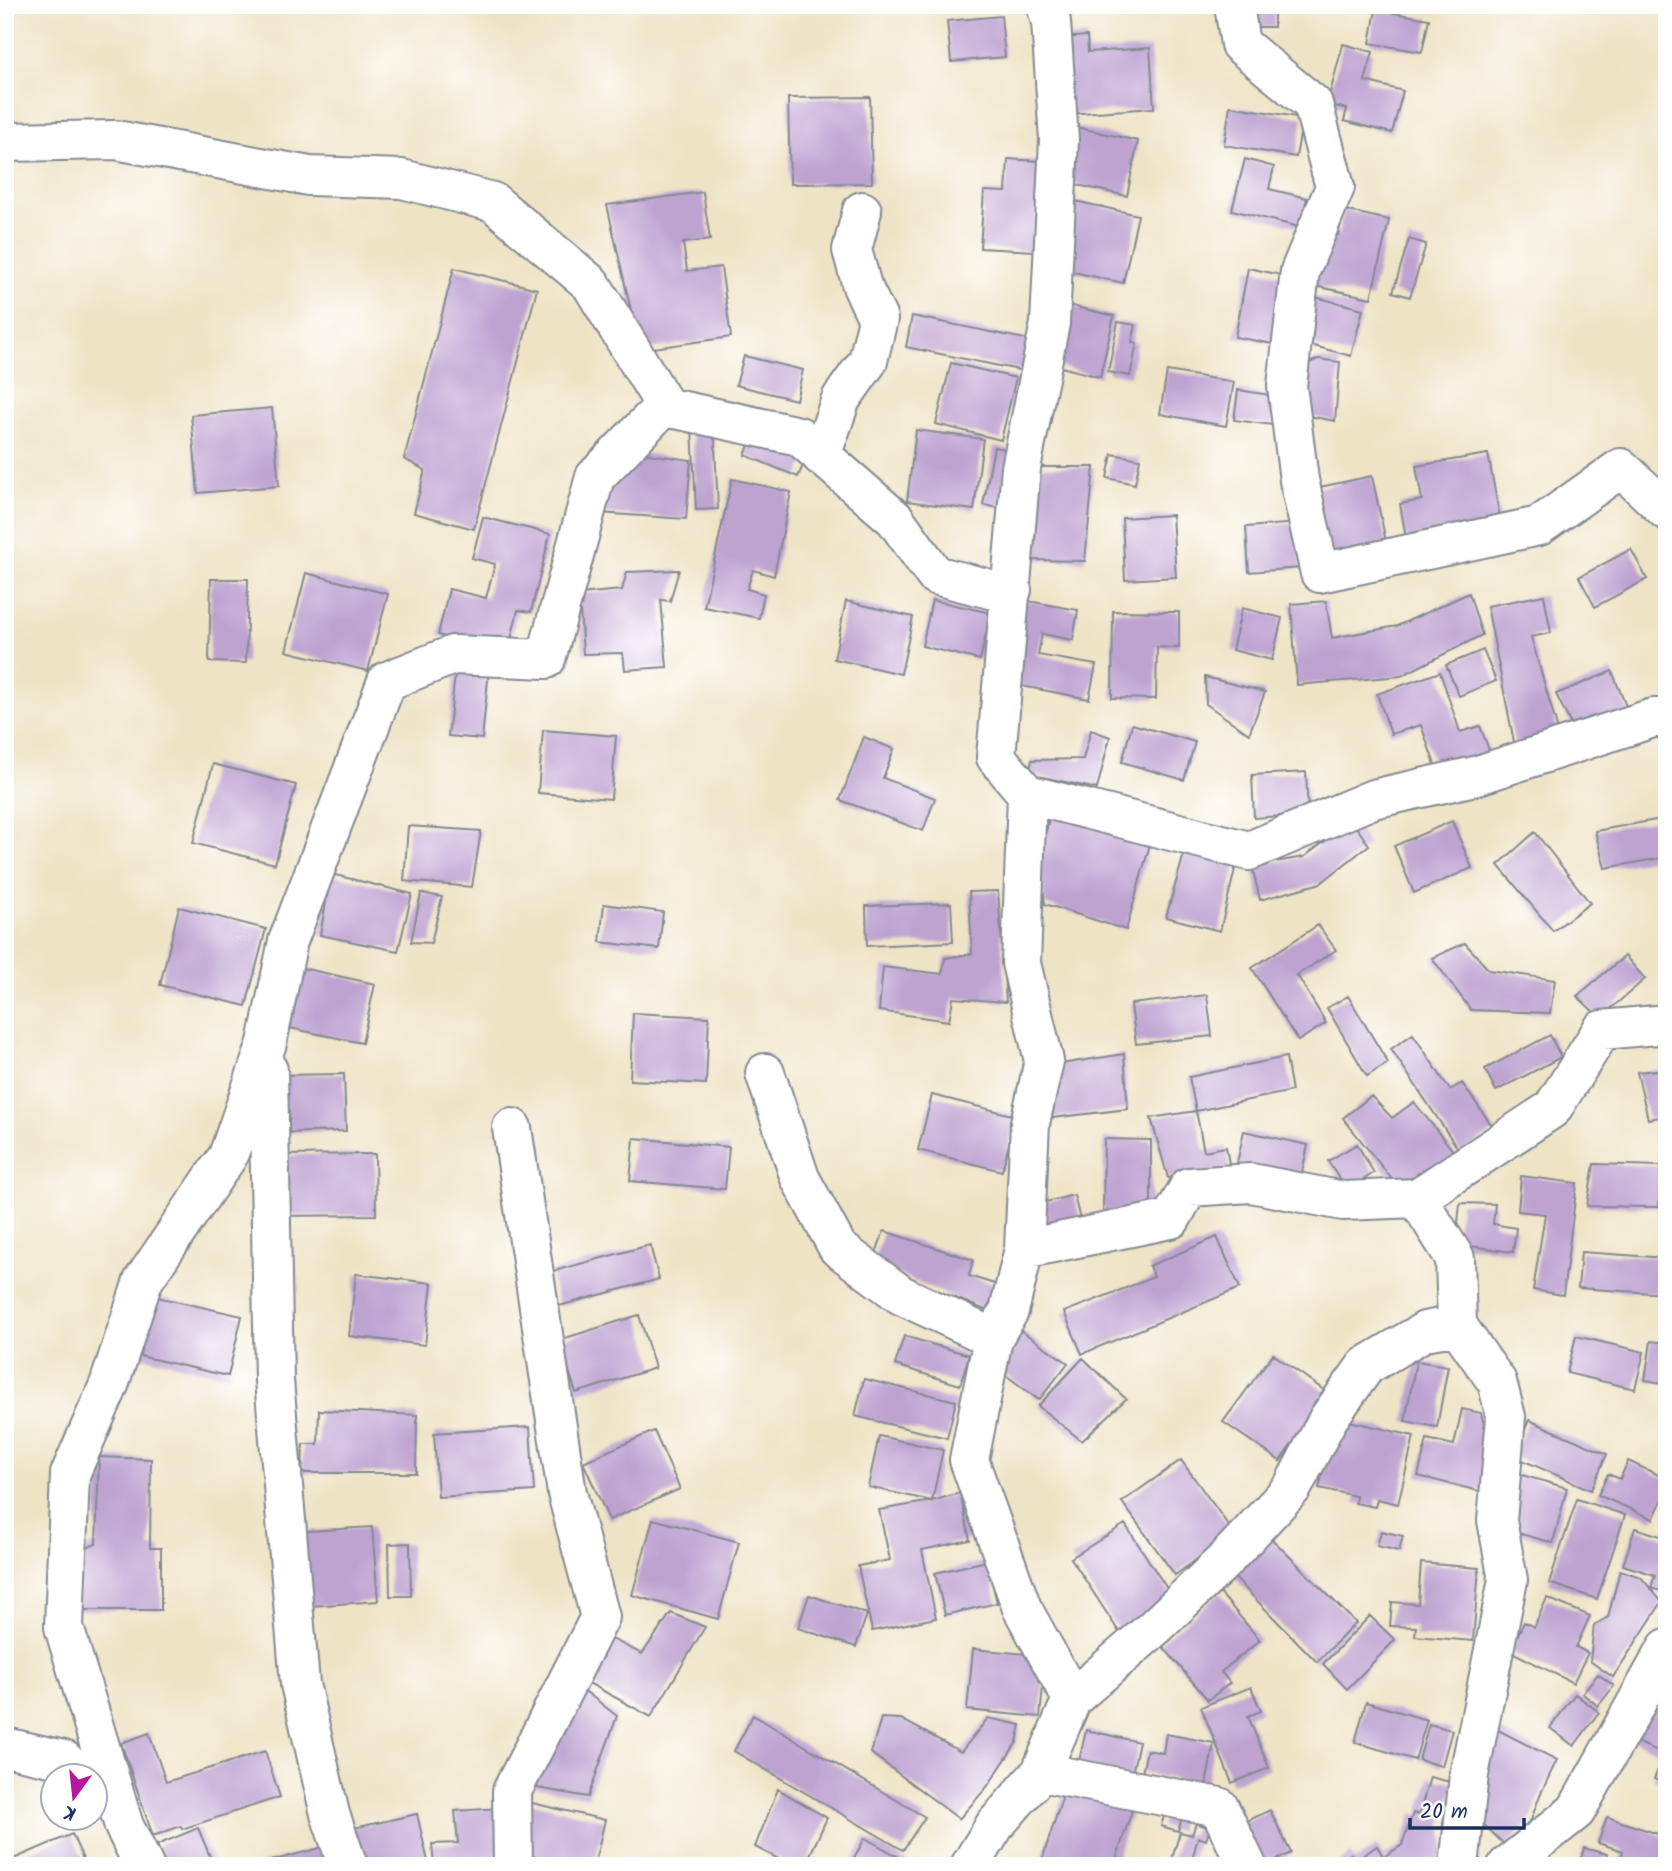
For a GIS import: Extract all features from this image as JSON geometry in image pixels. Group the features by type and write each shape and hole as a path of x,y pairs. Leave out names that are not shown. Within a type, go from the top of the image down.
{"street":[{"path":"1046,5 1051,23 1059,140 1051,323 1021,468 996,757 1027,794 1249,851 1374,799 1475,776 1653,718 1667,718"},
{"path":"1234,5 1240,44 1313,104 1335,187 1300,271 1287,386 1299,480 1320,573 1539,526 1621,468 1667,511"},
{"path":"5,142 116,140 309,176 402,178 493,202 591,284 666,407"},
{"path":"821,456 841,399 869,361 878,319 862,286 852,250 862,211"},
{"path":"144,1866 124,1826 64,1627 70,1475 109,1385 143,1281 228,1156 267,1043 288,941 387,681 453,655 547,659 595,477 660,409 666,407 799,436 895,519 935,575 990,589 1012,590"},
{"path":"1027,794 1021,963 1044,1061 1030,1124 1024,1249 1009,1311 993,1338 969,1461 1021,1608 1072,1699"},
{"path":"1024,1249 1171,1219 1189,1187 1251,1183 1343,1201 1417,1198 1552,1109 1602,1030 1667,1024"},
{"path":"267,1043 274,1380 300,1684 330,1814 348,1866"},
{"path":"765,1073 800,1178 838,1248 901,1295 993,1338"},
{"path":"512,1128 567,1493 600,1616 512,1791 513,1866"},
{"path":"1417,1198 1455,1258 1457,1325 1497,1382 1506,1418 1497,1520 1508,1580 1469,1776 1460,1866"},
{"path":"970,1866 995,1825 1041,1772 1072,1699 1224,1562 1292,1488 1328,1419 1366,1366 1425,1331 1457,1325"},
{"path":"1507,1866 1576,1811 1667,1648"},
{"path":"5,1747 66,1762"},
{"path":"1041,1772 1219,1807 1247,1866"},
{"path":"108,1809 124,1826"}],"building":[{"path":"1245,5 1274,5 1274,27 1246,27"},
{"path":"1376,10 1429,19 1422,52 1370,43"},
{"path":"1001,16 1005,57 951,62 947,21"},
{"path":"1087,36 1088,52 1150,48 1154,108 1067,114 1061,38"},
{"path":"1343,44 1373,52 1365,81 1403,91 1392,133 1344,121 1347,109 1327,104"},
{"path":"870,97 872,183 790,184 788,98"},
{"path":"1230,106 1303,118 1296,157 1224,145"},
{"path":"1076,127 1138,141 1127,196 1064,182"},
{"path":"1008,159 1039,161 1034,251 980,248 984,191 1006,192"},
{"path":"1245,159 1274,167 1269,189 1307,198 1299,227 1232,210"},
{"path":"703,192 710,240 683,243 687,271 721,267 731,337 640,350 607,205"},
{"path":"1075,201 1138,215 1123,283 1060,269"},
{"path":"1344,210 1389,220 1371,298 1310,285 1322,232 1338,235"},
{"path":"1409,239 1426,244 1410,297 1393,292"},
{"path":"454,268 537,289 474,529 414,513 425,470 404,459"},
{"path":"1248,268 1286,276 1273,344 1235,337"},
{"path":"1311,296 1363,309 1351,356 1299,342"},
{"path":"1064,304 1114,316 1100,377 1049,364"},
{"path":"912,316 1030,340 1024,371 906,347"},
{"path":"1118,322 1136,325 1132,342 1137,343 1130,376 1108,372"},
{"path":"744,356 803,370 796,400 736,385"},
{"path":"1318,359 1340,362 1335,421 1303,415 1305,365"},
{"path":"951,363 1016,378 1001,440 936,424"},
{"path":"1167,371 1234,382 1226,426 1160,414"},
{"path":"1238,390 1276,396 1272,425 1234,420"},
{"path":"272,408 279,486 198,493 191,415"},
{"path":"714,426 718,509 696,510 692,427"},
{"path":"916,430 983,439 974,510 907,501"},
{"path":"754,433 807,456 798,477 745,455"},
{"path":"994,447 1012,450 1000,508 983,505"},
{"path":"634,452 691,460 686,519 599,513 609,478"},
{"path":"1112,454 1140,459 1135,484 1107,478"},
{"path":"1488,454 1501,523 1406,538 1400,504 1422,500 1416,466"},
{"path":"1026,467 1094,467 1085,561 1028,560"},
{"path":"1372,476 1387,546 1330,558 1315,488"},
{"path":"732,479 791,492 774,576 753,570 747,589 764,594 759,618 704,607"},
{"path":"1172,515 1176,577 1125,580 1122,518"},
{"path":"483,517 550,534 531,612 518,610 508,652 438,635 449,589 486,598 495,564 472,558"},
{"path":"1298,523 1301,568 1249,572 1246,527"},
{"path":"1631,549 1647,579 1595,607 1579,577"},
{"path":"679,570 670,601 661,600 667,667 625,670 623,653 583,654 579,594 622,590 627,572"},
{"path":"306,573 388,594 368,671 286,651"},
{"path":"211,579 248,579 246,663 209,662"},
{"path":"1469,593 1482,635 1401,676 1297,685 1291,604 1326,601 1332,638 1397,626"},
{"path":"1544,595 1551,633 1531,637 1559,734 1515,747 1487,606"},
{"path":"1017,599 1078,610 1073,640 1042,634 1038,655 1096,665 1089,699 1007,683"},
{"path":"932,600 991,613 980,660 922,646"},
{"path":"846,601 913,617 901,674 834,659"},
{"path":"1242,608 1282,618 1272,660 1232,650"},
{"path":"1113,611 1179,612 1179,648 1157,647 1156,699 1112,698"},
{"path":"1483,650 1496,681 1459,696 1446,665"},
{"path":"456,666 489,670 482,739 448,736"},
{"path":"1612,671 1629,714 1576,735 1556,694"},
{"path":"1440,672 1460,732 1480,726 1493,761 1439,776 1421,725 1391,734 1377,694"},
{"path":"1205,677 1265,692 1249,734 1206,704"},
{"path":"1132,724 1195,742 1184,780 1122,762"},
{"path":"543,730 616,736 611,799 538,793"},
{"path":"1091,730 1110,737 1097,789 1029,774 1032,760 1083,759"},
{"path":"864,737 894,749 883,778 935,798 923,831 840,800"},
{"path":"213,764 296,785 275,864 193,843"},
{"path":"1306,772 1308,814 1254,818 1252,775"},
{"path":"1051,810 1152,837 1126,930 1045,904 1039,861"},
{"path":"1667,818 1667,857 1605,868 1595,831"},
{"path":"1352,821 1369,845 1321,883 1260,900 1252,866 1304,857"},
{"path":"1452,821 1472,868 1414,893 1394,846"},
{"path":"408,826 481,831 472,887 404,881"},
{"path":"1535,832 1590,903 1553,931 1498,865"},
{"path":"1186,847 1237,861 1220,931 1166,917"},
{"path":"331,874 412,894 398,951 320,935"},
{"path":"998,891 1006,1002 953,998 949,1021 879,1011 883,967 942,974 945,958 972,954 969,892"},
{"path":"421,893 442,897 431,943 411,942"},
{"path":"951,903 953,942 867,946 866,906"},
{"path":"604,904 663,912 659,949 600,942"},
{"path":"179,907 266,929 246,1006 160,985"},
{"path":"1318,925 1336,950 1297,975 1326,1023 1298,1041 1252,968"},
{"path":"1465,943 1489,970 1555,980 1550,1013 1471,1010 1432,958"},
{"path":"1625,956 1645,979 1600,1018 1577,996"},
{"path":"293,966 375,984 362,1043 280,1026"},
{"path":"1207,995 1212,1036 1136,1044 1131,1004"},
{"path":"1348,996 1388,1063 1367,1076 1327,1008"},
{"path":"633,1013 709,1017 706,1084 630,1080"},
{"path":"1413,1034 1450,1090 1462,1083 1495,1130 1461,1153 1391,1049"},
{"path":"1550,1035 1561,1057 1496,1091 1485,1069"},
{"path":"1124,1054 1128,1109 1043,1119 1055,1065"},
{"path":"1286,1057 1292,1091 1196,1111 1189,1077"},
{"path":"1667,1069 1667,1116 1648,1119 1637,1072"},
{"path":"344,1074 346,1131 277,1133 276,1075"},
{"path":"932,1095 1016,1116 1002,1171 918,1150"},
{"path":"1371,1096 1392,1118 1414,1102 1457,1156 1403,1193 1343,1118"},
{"path":"1196,1111 1204,1151 1226,1147 1230,1169 1168,1178 1151,1118"},
{"path":"1244,1131 1308,1145 1301,1177 1237,1163"},
{"path":"634,1138 729,1147 725,1189 630,1181"},
{"path":"1104,1139 1151,1140 1151,1217 1103,1217"},
{"path":"1357,1144 1374,1173 1346,1190 1328,1161"},
{"path":"375,1154 376,1215 277,1216 276,1155"},
{"path":"1594,1164 1661,1166 1659,1207 1587,1206"},
{"path":"1521,1176 1577,1183 1563,1295 1533,1290 1545,1214 1518,1211"},
{"path":"1074,1195 1081,1224 1041,1233 1034,1205"},
{"path":"1460,1203 1495,1204 1493,1224 1516,1228 1513,1252 1456,1244"},
{"path":"884,1231 973,1260 969,1276 1004,1287 995,1314 872,1264"},
{"path":"1217,1237 1240,1288 1082,1354 1064,1312 1154,1277 1149,1266"},
{"path":"650,1245 659,1279 559,1306 550,1272"},
{"path":"1581,1252 1667,1258 1667,1294 1578,1288"},
{"path":"356,1274 432,1283 425,1345 349,1336"},
{"path":"148,1295 242,1316 228,1376 135,1355"},
{"path":"639,1315 655,1368 576,1393 559,1340"},
{"path":"1017,1328 1068,1363 1039,1400 991,1364"},
{"path":"904,1336 969,1355 960,1385 895,1365"},
{"path":"1576,1336 1644,1352 1635,1389 1567,1373"},
{"path":"1651,1341 1667,1343 1667,1384 1645,1380"},
{"path":"1273,1354 1328,1393 1280,1461 1223,1422"},
{"path":"1083,1358 1126,1399 1082,1441 1038,1406"},
{"path":"1416,1361 1448,1366 1437,1427 1405,1421"},
{"path":"864,1379 956,1401 947,1438 855,1416"},
{"path":"1462,1409 1481,1413 1492,1456 1483,1492 1418,1476 1427,1439 1454,1445"},
{"path":"319,1410 417,1415 416,1473 302,1473 303,1444 318,1444"},
{"path":"1336,1418 1414,1436 1398,1504 1377,1499 1375,1507 1355,1503 1356,1496 1319,1488"},
{"path":"1529,1420 1607,1454 1591,1490 1513,1456"},
{"path":"530,1427 534,1491 438,1497 434,1433"},
{"path":"654,1431 680,1489 609,1520 583,1462"},
{"path":"879,1436 943,1450 932,1501 868,1487"},
{"path":"99,1457 151,1459 150,1548 161,1548 161,1610 78,1610 81,1550 96,1544"},
{"path":"1181,1460 1234,1533 1175,1575 1122,1502"},
{"path":"1628,1461 1667,1479 1667,1490 1653,1519 1598,1495 1608,1474 1620,1479"},
{"path":"1515,1473 1567,1488 1553,1543 1500,1528"},
{"path":"960,1493 970,1540 922,1550 936,1618 872,1631 858,1566 890,1560 879,1510"},
{"path":"1577,1499 1625,1515 1597,1599 1549,1583"},
{"path":"653,1519 739,1542 718,1619 632,1595"},
{"path":"1125,1524 1173,1598 1119,1632 1071,1558"},
{"path":"372,1527 378,1601 298,1607 292,1532"},
{"path":"1635,1528 1667,1538 1667,1593 1651,1588 1655,1575 1623,1565"},
{"path":"1381,1531 1403,1536 1399,1551 1377,1546"},
{"path":"1269,1536 1356,1623 1317,1662 1231,1574"},
{"path":"410,1543 411,1596 390,1596 389,1544"},
{"path":"987,1561 997,1603 945,1615 935,1573"},
{"path":"1421,1563 1479,1568 1473,1641 1415,1636 1416,1627 1390,1626 1392,1602 1418,1604"},
{"path":"1620,1570 1641,1577 1662,1602 1613,1677 1590,1661 1594,1625 1608,1617"},
{"path":"1220,1593 1260,1640 1221,1672 1230,1683 1208,1700 1160,1643"},
{"path":"809,1595 867,1614 856,1647 798,1628"},
{"path":"1547,1598 1590,1616 1576,1647 1588,1653 1573,1683 1510,1651 1524,1622 1534,1627"},
{"path":"671,1613 705,1627 651,1717 585,1681 608,1637 642,1654"},
{"path":"1370,1616 1395,1640 1347,1689 1323,1664"},
{"path":"973,1649 1046,1656 1040,1717 967,1710"},
{"path":"1598,1674 1614,1686 1598,1706 1582,1693"},
{"path":"572,1681 617,1716 588,1797 527,1786"},
{"path":"1251,1687 1261,1711 1248,1716 1269,1768 1232,1783 1201,1707"},
{"path":"1656,1690 1667,1695 1667,1784 1654,1779 1665,1754 1634,1741"},
{"path":"1575,1694 1599,1712 1574,1746 1550,1728"},
{"path":"1366,1702 1427,1720 1415,1760 1355,1742"},
{"path":"753,1715 925,1817 903,1850 734,1751"},
{"path":"881,1718 901,1719 961,1752 988,1718 1021,1725 1017,1742 987,1787 959,1819 871,1753"},
{"path":"1429,1724 1452,1730 1442,1766 1419,1760"},
{"path":"1086,1730 1139,1742 1131,1778 1078,1766"},
{"path":"1498,1730 1557,1760 1531,1820 1506,1846 1469,1810 1480,1764"},
{"path":"149,1733 166,1782 265,1751 280,1797 153,1836 121,1743"},
{"path":"1166,1734 1214,1743 1206,1785 1142,1773 1147,1750 1163,1753"},
{"path":"1430,1777 1454,1783 1443,1822 1444,1854 1434,1866 1392,1866 1385,1856 1402,1845 1413,1813 1419,1815"},
{"path":"1067,1783 1134,1804 1114,1866 1040,1866"},
{"path":"778,1789 827,1818 805,1866 792,1866 755,1847"},
{"path":"528,1802 605,1820 594,1866 572,1866 516,1853"},
{"path":"1168,1803 1185,1808 1178,1831 1161,1826"},
{"path":"501,1808 505,1862 434,1866 432,1844 458,1843 455,1811"},
{"path":"1270,1810 1291,1853 1265,1866 1243,1823"},
{"path":"417,1814 429,1866 354,1866 345,1830"},
{"path":"1607,1817 1667,1837 1664,1866 1618,1866 1623,1851 1598,1843"},
{"path":"1196,1823 1210,1828 1206,1840 1198,1837 1191,1864 1172,1859 1180,1832 1192,1835"},
{"path":"198,1828 214,1866 166,1866 157,1845"},
{"path":"72,1834 86,1866 14,1866 11,1860"},
{"path":"865,1838 915,1866 850,1866"},
{"path":"1377,1846 1389,1866 1332,1866 1351,1854 1355,1861"},
{"path":"323,1847 328,1866 257,1866 257,1865"},
{"path":"1584,1848 1607,1854 1604,1866 1579,1866"}]}
